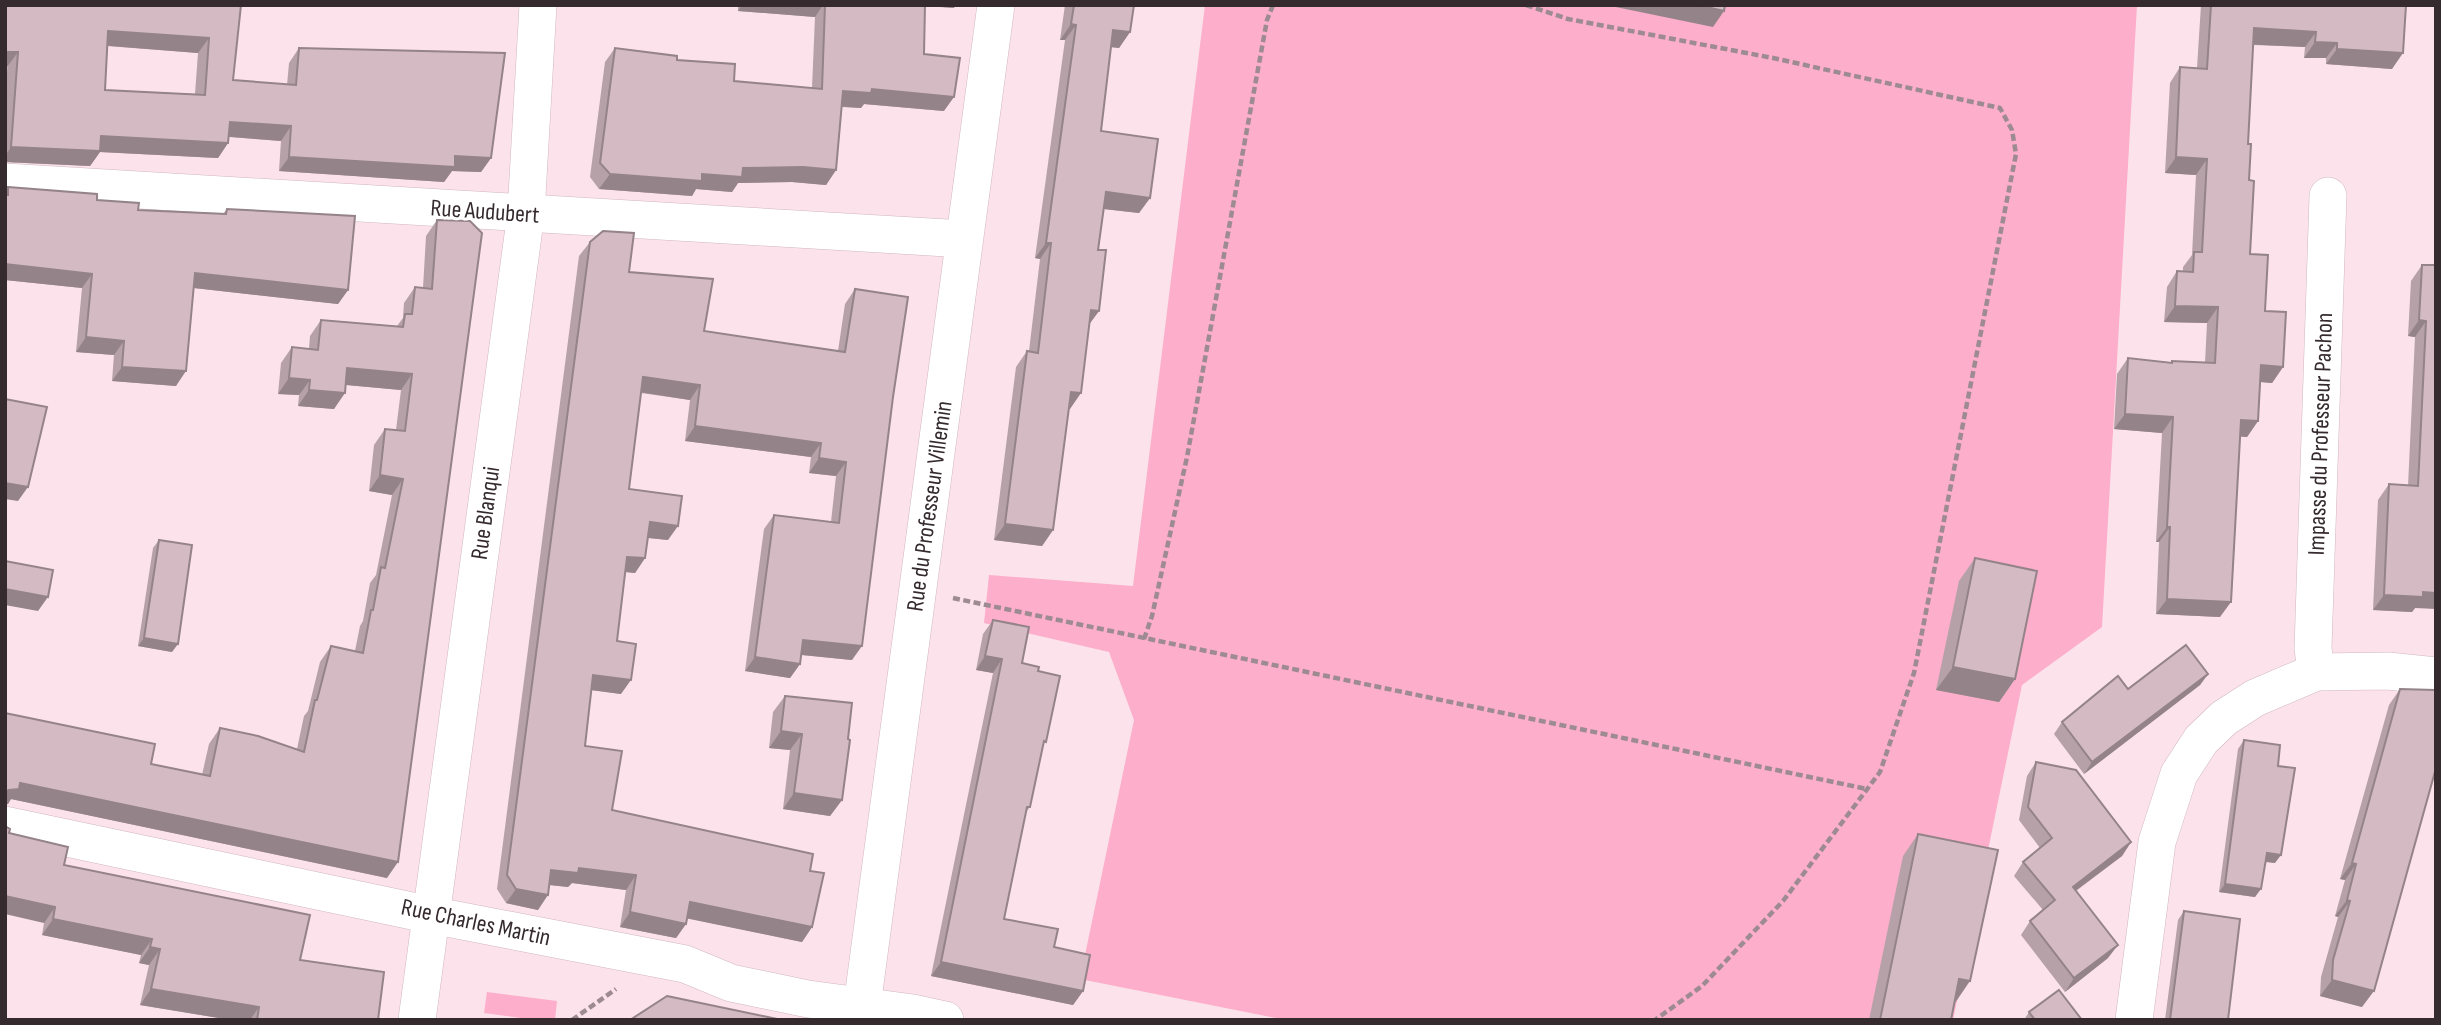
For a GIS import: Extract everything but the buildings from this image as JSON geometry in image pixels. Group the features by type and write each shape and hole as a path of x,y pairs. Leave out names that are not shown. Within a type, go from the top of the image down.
{"street":[{"name":"Rue Blanqui","path":"417,1020 526,214 538,5"},
{"name":"Rue du Professeur Villemin","path":"862,1006 996,5"},
{"name":"Rue Audubert","path":"5,183 964,239"},
{"name":"Impasse du Professeur Pachon","path":"2316,672 2313,635 2328,196"},
{"path":"2134,1020 2157,842 2179,774 2201,740 2224,718 2255,698 2316,672 2388,671 2436,676"},
{"name":"Rue Charles Martin","path":"5,825 431,915 685,964 732,983 808,999 945,1020"}],"path":[{"path":"1144,639 1152,616 1187,457 1264,33 1273,5"},
{"path":"1526,5 1568,19 1773,58 2000,108 2012,130 2016,154 1914,674 1880,772 1783,901 1702,986 1654,1020"},
{"path":"918,591 1867,789"},
{"path":"572,1020 617,989"}],"shaded area":[{"path":"1205,5 2137,5 2102,627 2022,685 1953,1020 1286,1020 1080,979 1134,720 1109,652 984,623 989,575 1133,586"},
{"path":"487,992 557,1001 555,1020 484,1013"}]}
